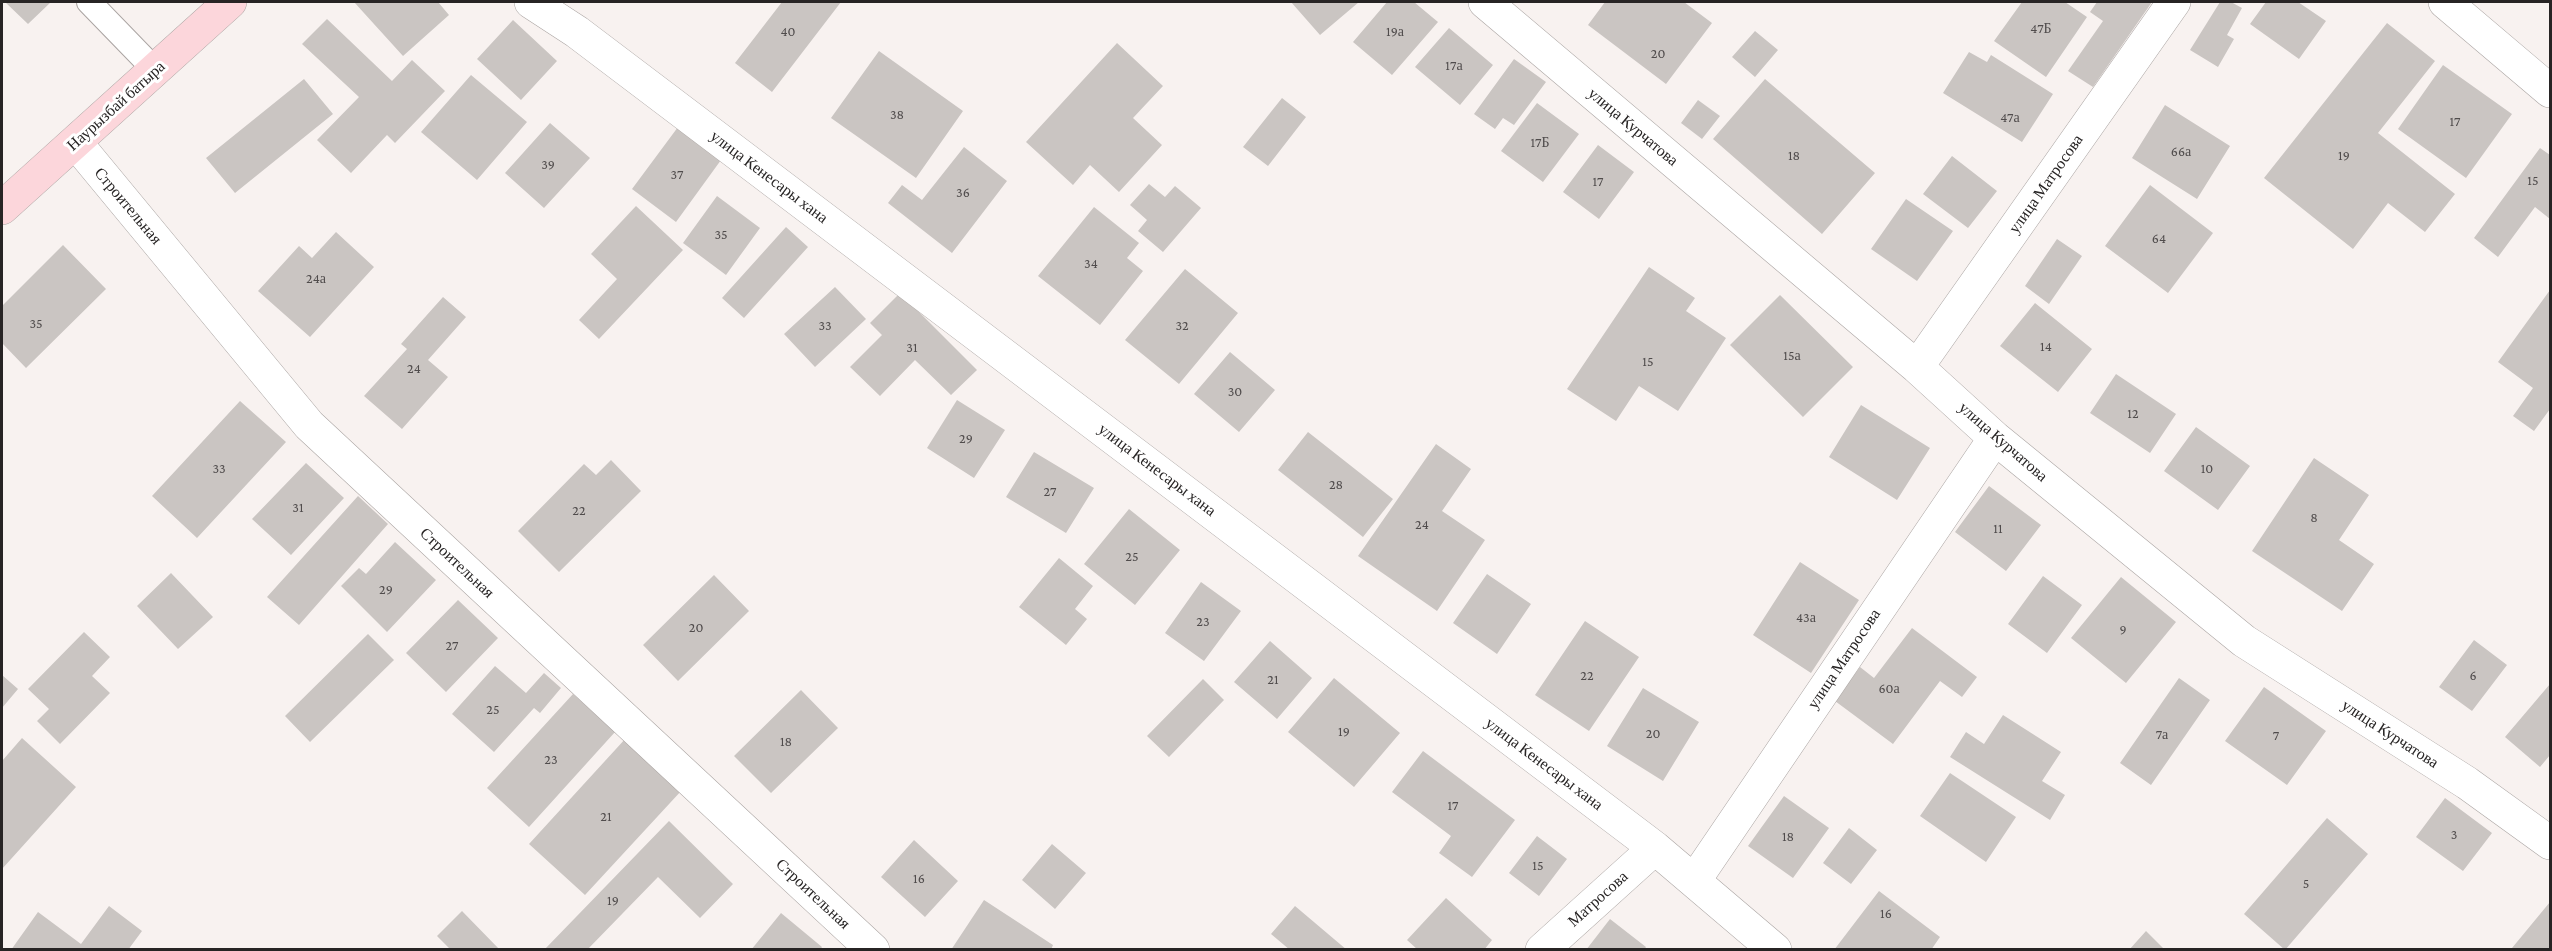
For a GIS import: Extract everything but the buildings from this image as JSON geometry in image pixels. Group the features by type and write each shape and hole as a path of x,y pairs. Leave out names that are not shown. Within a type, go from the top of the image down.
{"main road":[{"name":"Наурызбай батыра","path":"2,208 230,2"}],"street":[{"name":"улица Кенесары хана","path":"531,2 577,32 1655,848 1775,950"},
{"name":"улица Курчатова","path":"1485,2 1917,367 1995,438 2244,640 2467,783 2550,843"},
{"name":"улица Матросова","path":"1917,367 2174,2"},
{"path":"2445,2 2550,91"},
{"name":"Строительная","path":"76,143 309,425 873,950"},
{"name":"улица Матросова","path":"1694,881 1995,438"},
{"name":"Матросова","path":"1542,950 1655,848"}],"lane":[{"path":"89,2 155,70"}]}
